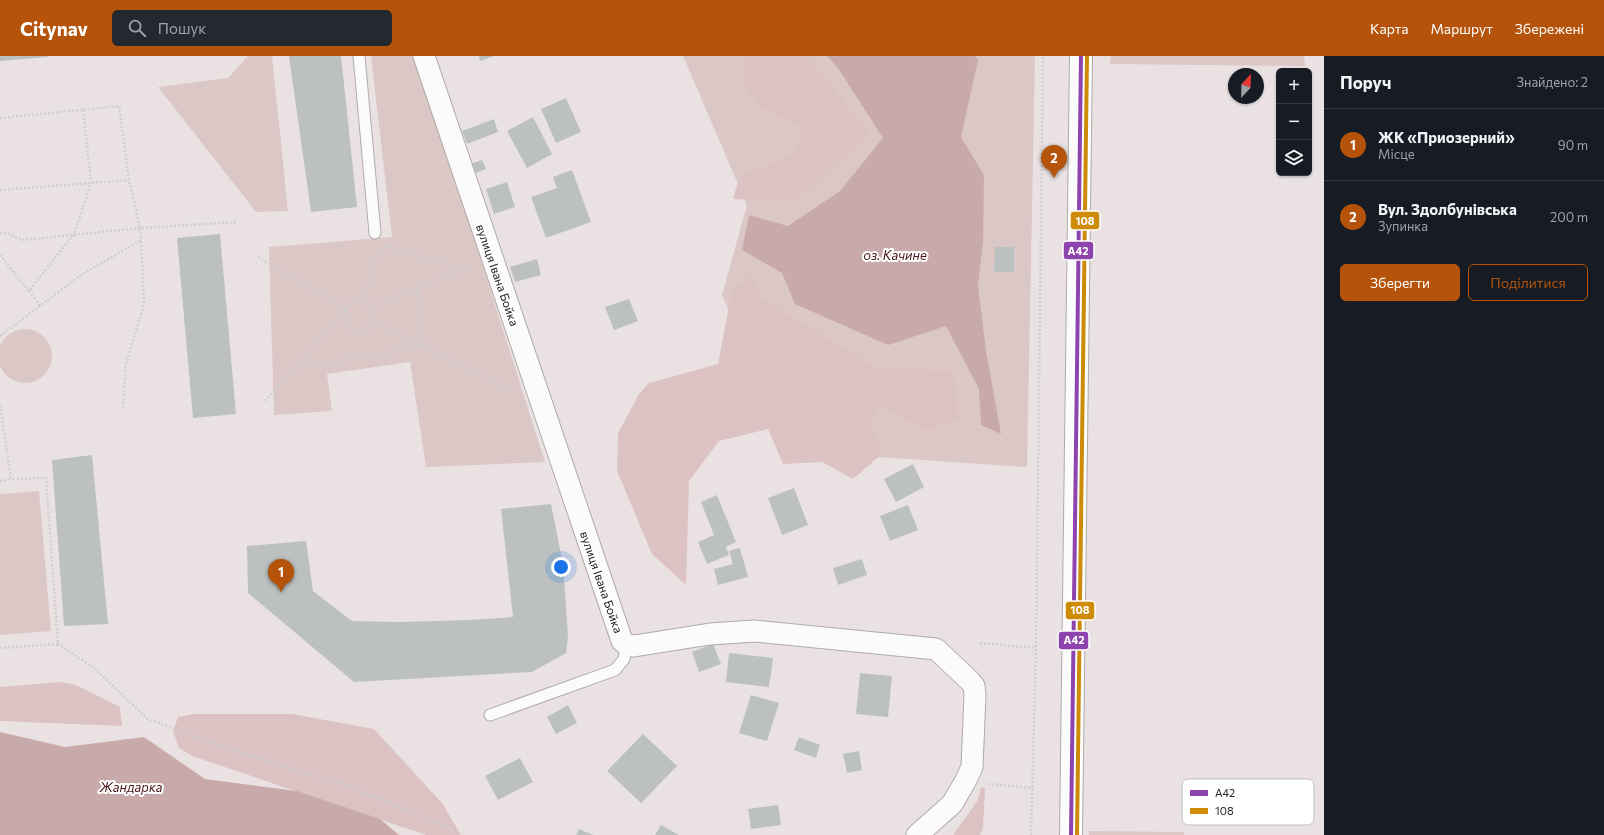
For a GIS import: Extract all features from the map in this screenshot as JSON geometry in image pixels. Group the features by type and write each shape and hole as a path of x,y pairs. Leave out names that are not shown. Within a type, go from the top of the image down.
{"main road":[{"path":"1071,835 1081,56"}],"street":[{"name":"вулиця Івана Бойка","path":"424,56 622,641 627,645 634,646 710,634 754,631 936,649 974,686 975,695 972,767 952,804 917,835"}],"lane":[{"path":"359,56 375,233"},
{"path":"490,715 615,670 624,659 627,645"}],"path":[{"path":"1031,835 1036,648 1043,56"},
{"path":"0,118 120,106 129,180 140,228 144,304 126,364 123,410"},
{"path":"29,291 74,234 91,183 83,109"},
{"path":"0,190 129,180"},
{"path":"0,233 7,233 22,240 140,228 236,222"},
{"path":"0,335 81,275 141,240"},
{"path":"364,302 380,245 462,269"},
{"path":"0,256 40,306"},
{"path":"371,308 492,256"},
{"path":"258,257 347,309"},
{"path":"417,288 424,346"},
{"path":"264,402 347,309 354,303 364,302 371,308 373,312 373,322 371,326 363,331 353,330 346,323 345,314 347,309"},
{"path":"373,322 543,405"},
{"path":"294,368 424,346"},
{"path":"0,404 10,479"},
{"path":"0,481 10,479 46,478 58,644"},
{"path":"980,643 1036,648"},
{"path":"0,648 58,644 94,668 148,719 238,752 348,786 452,829 454,835"},
{"path":"995,785 1033,788"}],"shaded area":[{"path":"248,56 272,56 288,211 256,212 158,87 228,78"},
{"path":"371,56 416,56 545,462 426,467 410,362 327,374 332,411 274,415 269,247 392,237"},
{"path":"683,56 1035,56 1027,467 789,451 722,295 747,205"},
{"path":"746,56 807,56 870,133 795,202 733,199 739,178 795,152 803,128 763,109 742,84"},
{"path":"1111,56 1304,56 1305,66 1110,64"},
{"path":"751,275 762,299 877,368 953,371 959,419 926,431 879,405 871,428 883,453 853,479 822,462 783,464 768,429 719,441 689,481 686,585 652,554 617,471 618,433 639,394 649,383 718,364 732,291"},
{"path":"20,329 30,329 40,333 48,341 52,351 52,361 48,371 40,379 30,383 20,383 10,379 2,371 -1,364 -1,348 2,341 10,333"},
{"path":"39,491 51,631 0,635 0,494"},
{"path":"61,682 76,685 120,707 122,726 0,721 0,687"},
{"path":"193,714 292,714 374,729 442,803 461,835 426,835 192,756 179,748 173,732 178,717"},
{"path":"981,787 985,788 983,828 980,835 953,835 978,800"},
{"path":"1089,831 1184,832 1184,835 1089,835"}],"water":[{"name":"оз. Качине","path":"827,56 975,56 978,60 961,137 984,175 983,241 978,286 986,351 1001,434 981,425 979,389 946,326 888,345 795,304 782,273 742,250 749,215 788,226 840,191 883,138 838,68"},
{"name":"Жандарка","path":"0,732 65,747 144,737 205,779 297,791 380,819 399,835 0,835"}],"building":[{"path":"0,56 48,56 48,57 0,61"},
{"path":"289,56 341,56 357,207 311,212"},
{"path":"479,56 494,56 480,61"},
{"path":"566,98 581,132 556,143 541,109"},
{"path":"533,117 552,154 527,168 507,131"},
{"path":"494,119 498,132 467,144 462,131"},
{"path":"482,160 486,169 473,174 470,164"},
{"path":"572,170 591,222 546,238 531,197 557,188 553,177"},
{"path":"507,182 515,207 494,214 486,189"},
{"path":"220,234 236,414 193,418 177,238"},
{"path":"995,247 1014,247 1014,272 994,272"},
{"path":"537,259 541,275 515,282 510,267"},
{"path":"629,299 638,321 614,330 605,307"},
{"path":"92,455 108,624 64,626 52,460"},
{"path":"913,464 924,487 896,502 884,479"},
{"path":"794,488 808,525 782,535 768,498"},
{"path":"717,495 736,542 726,547 729,555 707,564 698,542 714,535 701,502"},
{"path":"551,504 563,564 568,636 566,653 532,672 354,682 248,593 247,546 306,541 313,591 352,621 400,622 513,617 501,509"},
{"path":"908,505 918,530 890,541 880,516"},
{"path":"740,548 748,577 718,585 714,569 733,564 729,551"},
{"path":"862,559 867,575 838,585 833,568"},
{"path":"713,644 721,664 699,672 692,652"},
{"path":"729,653 773,658 769,687 726,682"},
{"path":"860,673 892,676 888,717 856,714"},
{"path":"751,695 779,703 767,741 739,733"},
{"path":"568,705 577,723 556,734 547,717"},
{"path":"643,734 677,766 641,803 607,771"},
{"path":"799,737 820,745 816,758 794,750"},
{"path":"859,751 862,770 847,773 843,754"},
{"path":"520,758 533,782 498,800 485,776"},
{"path":"778,805 781,825 751,829 748,809"},
{"path":"661,825 679,835 655,835"},
{"path":"579,829 593,835 576,835"}],"transit line":[{"name":"А42","path":"1071,835 1081,56"},
{"name":"108","path":"1077,835 1087,56"}],"place":[{"name":"Вул. Здолбунівська","path":"1054,178"},
{"name":"ЖК «Приозерний»","path":"281,592"}]}
